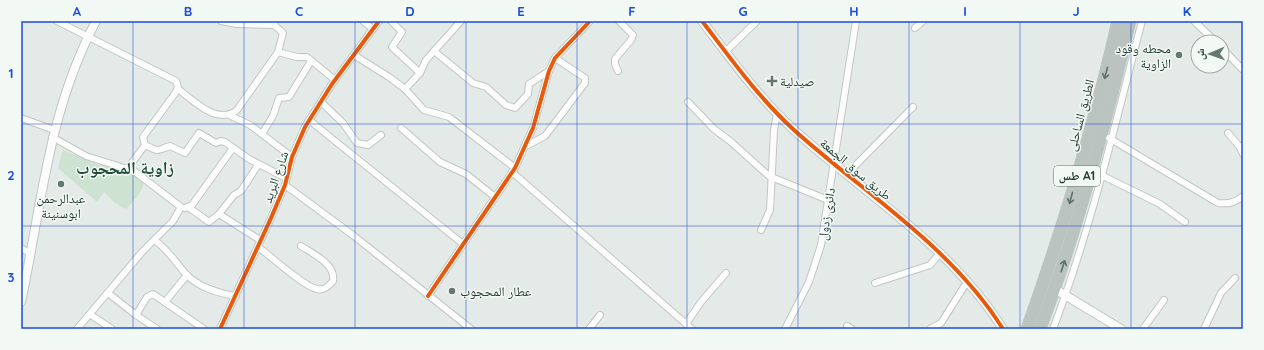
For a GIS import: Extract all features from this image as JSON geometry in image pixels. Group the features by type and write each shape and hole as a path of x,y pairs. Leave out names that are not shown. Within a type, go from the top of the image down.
{"highway":[{"name":"الطريق الساحلى","path":"1027,329 1066,216 1092,128 1118,21"},
{"name":"الطريق الساحلى","path":"1040,329 1055,289 1091,179 1107,137 1130,21"}],"street":[{"path":"57,21 174,79 178,89 209,112 218,115 229,115 250,125 292,157"},
{"path":"21,302 53,134 64,94 87,37 96,21"},
{"path":"221,21 229,24 252,22 274,23 283,33 278,52 237,110 229,115"},
{"path":"363,21 373,29"},
{"name":"شارع البريد","path":"220,329 286,182 292,157 309,120 335,80 379,21"},
{"path":"392,21 402,32 392,47 420,73"},
{"path":"405,89 420,73 426,60 461,21"},
{"path":"428,296 513,170 526,146 539,110 549,71 555,58 590,21"},
{"path":"618,71 615,64 615,59 631,40 633,35 619,21"},
{"name":"طريق سوق الجمعة","path":"702,21 761,97 777,114 834,165 940,253 967,282 1004,329"},
{"path":"725,52 757,21"},
{"name":"دائرى زدول","path":"785,329 809,282 816,264 824,231 856,21"},
{"path":"915,28 923,21"},
{"path":"1054,329 1066,294 1101,175 1107,137 1142,21"},
{"path":"1194,21 1208,34"},
{"path":"434,51 471,81 486,87 506,105 515,108 528,94 529,84 549,71"},
{"path":"278,52 297,57 306,57 335,80"},
{"path":"354,55 389,76 405,89 424,110 449,117 513,170 692,329"},
{"path":"1230,56 1243,70"},
{"path":"526,146 545,136 584,83 585,78 555,58"},
{"path":"262,134 273,116 279,98 289,97 311,61"},
{"path":"145,145 143,137 178,89"},
{"path":"321,102 343,124 357,143 368,145 381,135"},
{"path":"688,102 714,129 730,141 761,170 773,178 828,200"},
{"path":"846,175 913,107"},
{"path":"761,230 770,210 773,178 774,130 777,114"},
{"path":"21,118 53,134 86,156 128,168 140,174 180,205 209,222 219,214 234,195 241,191 258,165"},
{"path":"309,120 463,244"},
{"path":"401,128 440,162 466,174 495,197"},
{"path":"1092,128 1218,203 1226,204 1243,197"},
{"path":"145,145 156,150 162,150 170,146 185,153 199,133 214,142 223,141 286,182 470,329"},
{"path":"1228,133 1239,146 1243,154"},
{"path":"128,168 145,145"},
{"path":"77,329 91,315 154,240 185,208 192,205 233,148"},
{"path":"1101,175 1160,204 1185,222"},
{"path":"219,214 260,240"},
{"path":"154,240 167,250 187,275 203,287 236,296"},
{"path":"258,247 309,286 320,290 327,287 333,281 332,272 324,262 301,246"},
{"path":"21,248 31,254"},
{"path":"875,283 924,268 940,253"},
{"path":"686,324 700,302 726,273"},
{"path":"166,302 187,275"},
{"path":"1204,329 1221,293 1235,278"},
{"path":"930,329 941,324 967,282"},
{"path":"1055,289 1066,294 1121,329"},
{"path":"108,293 136,315 146,326 157,329"},
{"path":"136,315 149,295 156,295 204,329"},
{"path":"1143,329 1164,300"},
{"path":"91,315 112,329"},
{"path":"589,329 600,315"}],"green space":[{"path":"63,150 99,165 125,168 144,180 144,184 138,196 126,209 115,203 104,192 97,202 58,168"}],"cycle path":[{"path":"220,329 285,185 292,157 305,127 332,84 379,21"},
{"path":"428,296 515,168 533,128 549,71 555,58 590,21"},
{"path":"702,21 745,77 781,117 821,154 906,222 933,246 982,299 1003,329"}],"place":[{"name":"محطه وقود الزاوية","path":"1179,55"},
{"name":"صيدلية","path":"772,81"},
{"name":"عبدالرحمن ابوسنينة","path":"61,184"},
{"name":"عطار المحجوب","path":"452,291"}],"district":[{"name":"زاوية المحجوب","path":"125,168"}]}
